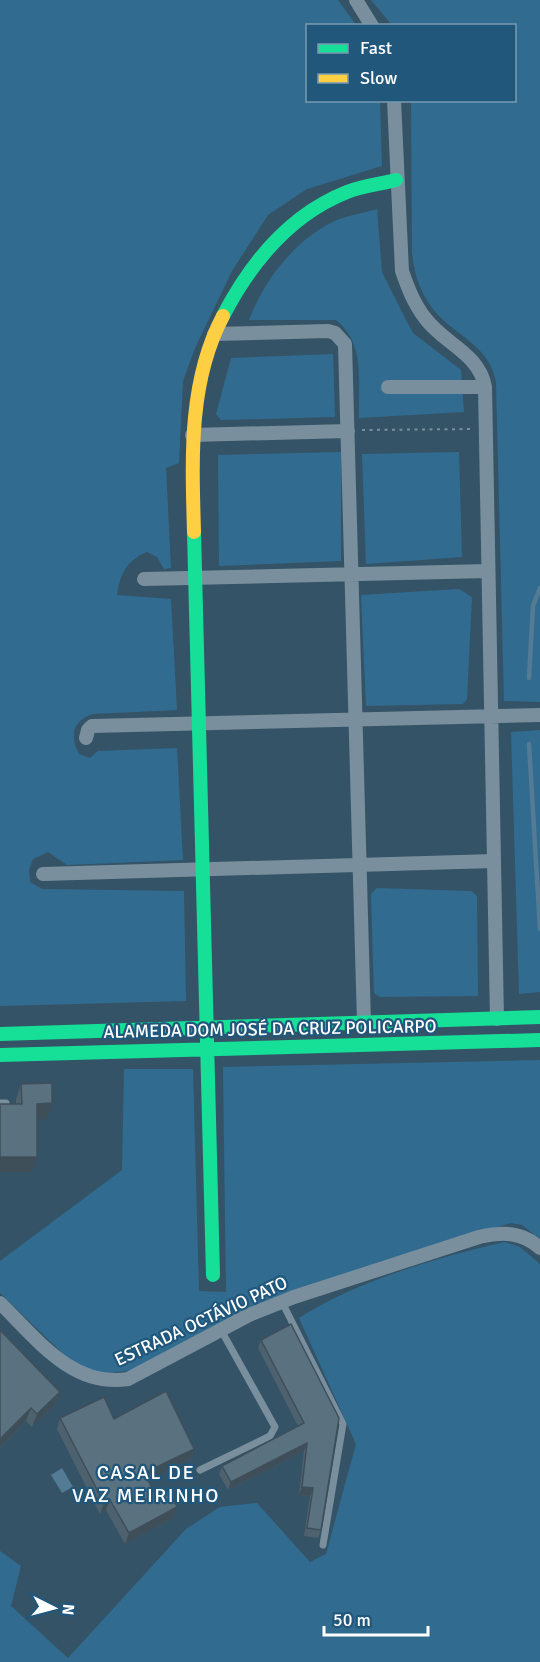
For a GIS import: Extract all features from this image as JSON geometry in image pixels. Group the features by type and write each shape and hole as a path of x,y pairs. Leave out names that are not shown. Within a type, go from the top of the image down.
{"street":[{"path":"356,0 371,24"},
{"path":"394,102 402,272 410,293 425,319 478,366 484,387 497,1019"},
{"path":"213,1275 201,869 192,435 199,387 214,334 245,275 282,231 304,213 345,192 374,182 396,180"},
{"path":"214,334 319,331 335,333 345,344 364,1023"},
{"path":"388,387 484,387"},
{"path":"192,435 348,430"},
{"path":"144,579 196,580 488,571"},
{"path":"86,738 92,726 540,715"},
{"path":"43,874 494,861"},
{"name":"ALAMEDA DOM JOSÉ DA CRUZ POLICARPO","path":"0,1034 540,1017"},
{"name":"ALAMEDA DOM JOSÉ DA CRUZ POLICARPO","path":"0,1055 540,1040"},
{"name":"ESTRADA OCTÁVIO PATO","path":"0,1303 69,1368 103,1380 128,1379 221,1330 282,1302 497,1233 522,1236 540,1248"}],"lane":[{"path":"282,1302 343,1425 323,1545"},
{"path":"200,1470 270,1436 275,1427 221,1330"}],"path":[{"path":"348,430 485,429"}],"shaded area":[{"path":"0,0 338,0 355,24 306,24 306,102 380,102 382,166 307,189 268,215 232,271 195,348 183,381 179,463 166,468 171,568 164,569 157,557 147,552 140,555 126,569 117,595 171,599 177,710 93,714 81,720 74,735 79,754 90,758 98,751 177,748 183,860 67,865 48,852 33,859 29,870 30,882 42,889 184,891 186,1001 0,1006"},
{"path":"371,0 540,0 540,702 504,701 496,382 493,370 488,360 474,344 439,316 428,302 417,278 412,252 411,102 516,102 516,24 391,24"},
{"path":"377,209 382,272 413,333 461,370 464,412 359,418 359,378 356,352 346,330 336,320 249,320 263,290 295,249 322,228 337,220"},
{"path":"333,354 335,417 221,420 216,414 231,358"},
{"path":"341,452 341,561 219,566 218,455"},
{"path":"459,452 462,557 366,564 362,454"},
{"path":"459,589 472,597 467,699 463,704 366,706 361,595"},
{"path":"540,730 540,992 519,994 511,732"},
{"path":"377,888 471,891 477,896 478,996 380,997 374,993 371,894"},
{"path":"540,1060 540,1239 522,1225 511,1223 283,1294 134,1369 113,1373 79,1369 0,1293 0,1261 122,1170 124,1069 193,1069 199,1291 226,1292 223,1067"},
{"path":"505,1242 520,1247 540,1264 540,1662 0,1662 0,1551 21,1566 11,1606 68,1658 186,1529 220,1507 257,1503 310,1562 326,1554 356,1444 299,1318 346,1293 399,1272"},
{"path":"62,1468 73,1487 62,1493 51,1475"}],"building":[{"path":"52,1083 52,1103 37,1104 37,1157 0,1157 0,1104 22,1104 21,1084"},
{"path":"291,1324 339,1418 321,1530 307,1528 313,1488 302,1487 307,1443 231,1482 222,1466 304,1423 261,1340"},
{"path":"0,1330 60,1392 37,1414 31,1408 0,1439"},
{"path":"166,1391 194,1449 144,1473 157,1497 169,1491 177,1507 129,1533 110,1500 104,1503 60,1418 104,1397 114,1419"}],"waterway":[{"path":"529,678 533,606 540,588"},
{"path":"529,744 540,929"}],"traffic: fast":[{"path":"223,316 259,259 274,242 307,213 347,192 396,180"},
{"path":"194,532 213,1275"},
{"path":"0,1034 540,1017"},
{"path":"0,1055 540,1040"}],"traffic: slow":[{"path":"194,532 193,449 198,394 203,367 223,316"}],"district":[{"name":"CASAL DE VAZ MEIRINHO","path":"146,1484"}]}
